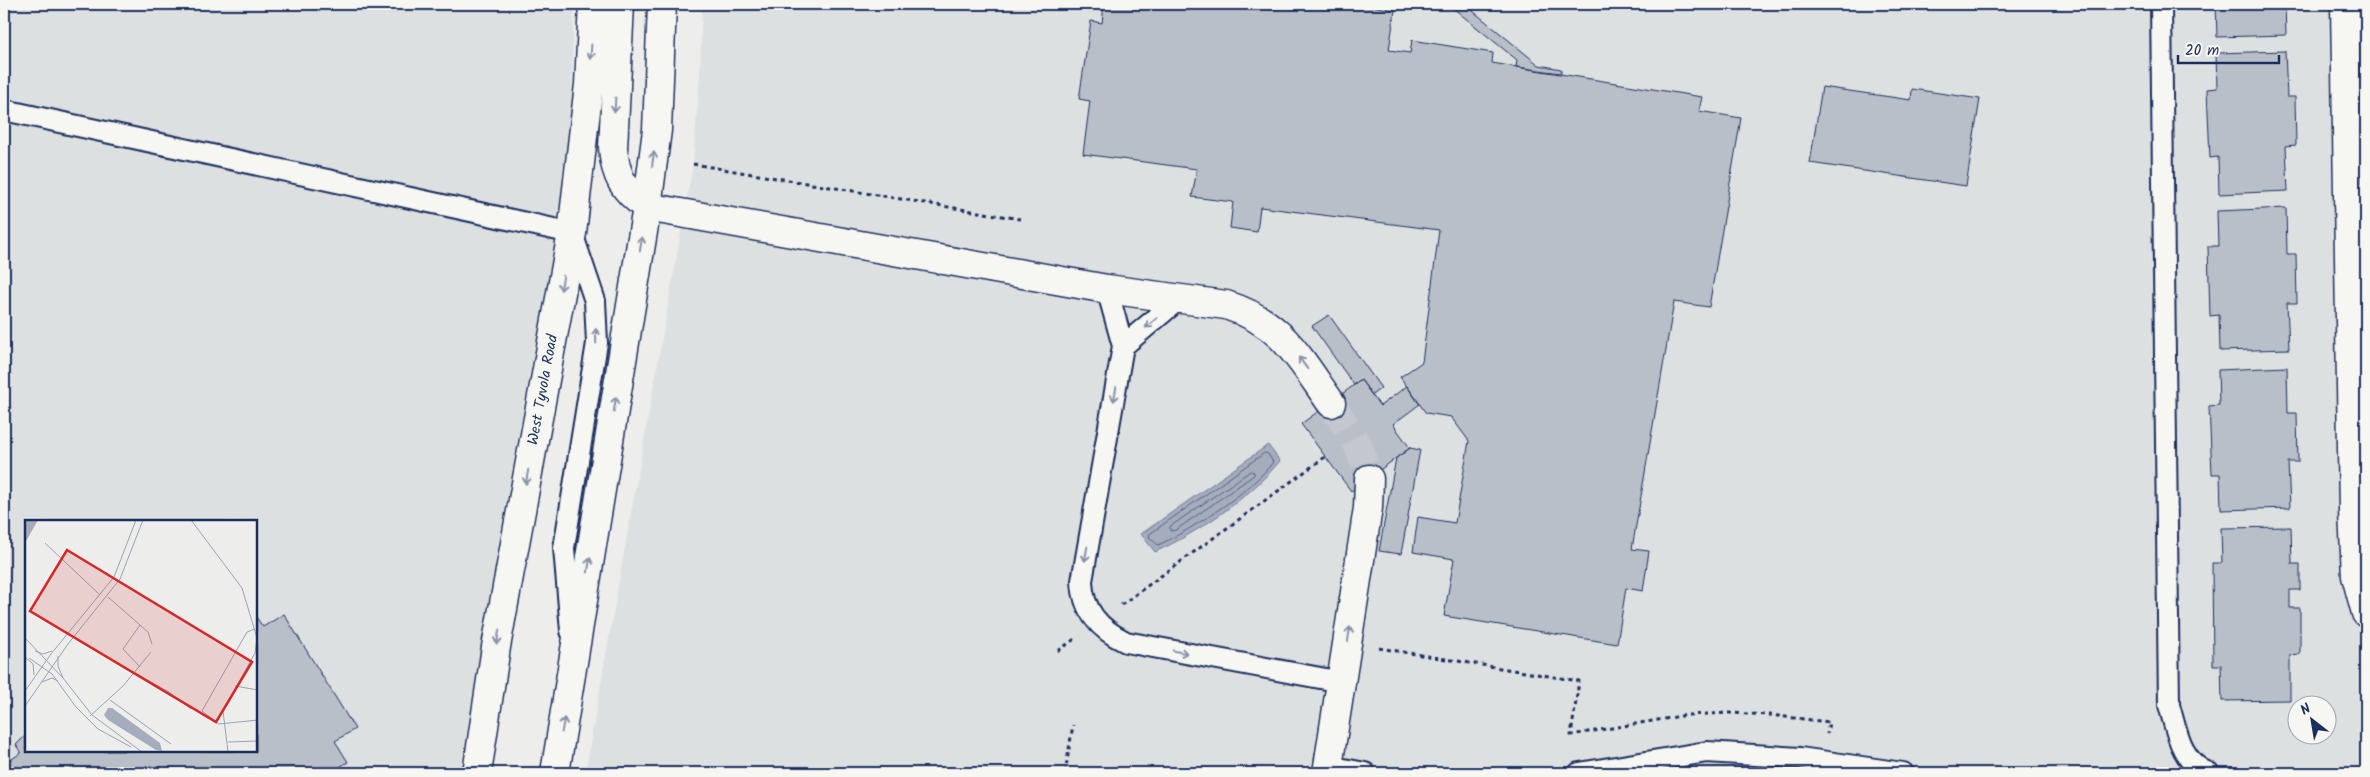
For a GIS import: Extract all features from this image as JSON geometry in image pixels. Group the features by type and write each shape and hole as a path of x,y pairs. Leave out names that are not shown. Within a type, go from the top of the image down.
{"main road":[{"name":"West Tyvola Road","path":"477,773 496,647 572,233 589,84 593,4"},
{"path":"620,4 613,148 614,166 624,186 647,207 1106,289 1226,305 1260,318 1276,330 1291,347 1331,403"},
{"path":"555,773 647,207 657,130 662,4"},
{"path":"2345,4 2358,323 2353,511 2356,576 2366,614"},
{"path":"1328,770 1368,508 1369,479"}],"lane":[{"path":"2161,4 2170,705 2181,747 2200,770 2209,773"},
{"path":"4,110 572,233 595,301 597,343 564,548 574,661"},
{"path":"1106,289 1123,346 1082,581 1082,596 1097,623 1111,635 1126,642 1342,682"},
{"path":"1123,346 1178,299"},
{"path":"1578,773 1707,752 1800,758 1903,773"},
{"path":"1328,770 1365,773"}],"path":[{"path":"693,164 1020,219"},
{"path":"1058,651 1325,457"},
{"path":"1373,647 1578,682 1571,735 1687,715 1730,713 1769,715 1829,722"},
{"path":"1065,773 1073,725"}],"shaded area":[{"path":"4,4 574,4 571,126 557,245 527,388 483,633 462,773 4,773"},
{"path":"702,4 2366,4 2366,773 585,773 693,164 700,74"}],"water":[{"path":"1268,445 1280,461 1268,475 1238,501 1206,524 1155,552 1141,534"}],"building":[{"path":"1104,4 1360,4 1395,10 1389,50 1410,53 1412,40 1493,53 1492,63 1702,97 1699,111 1741,118 1709,307 1674,302 1632,549 1649,551 1643,591 1626,588 1617,644 1444,616 1454,559 1413,552 1418,517 1455,523 1469,441 1451,417 1426,413 1400,377 1422,362 1439,230 1260,207 1257,232 1230,228 1233,202 1192,197 1197,169 1083,154 1090,101 1079,99 1091,21 1102,23"},
{"path":"1448,4 1471,4 1468,7 1539,65 1561,69 1561,73 1516,67 1517,60"},
{"path":"2216,4 2285,4 2286,35 2217,37"},
{"path":"2285,51 2287,97 2295,97 2296,145 2286,146 2288,191 2219,194 2218,157 2210,158 2207,89 2217,88 2216,53"},
{"path":"1822,87 1911,100 1912,89 1980,99 1966,186 1810,163"},
{"path":"2286,208 2287,254 2296,254 2297,303 2287,303 2289,349 2220,351 2219,315 2210,316 2208,246 2218,246 2217,211"},
{"path":"1329,315 1381,388 1372,395 1361,380 1354,385 1312,326"},
{"path":"2287,367 2288,413 2297,413 2298,462 2288,462 2290,508 2221,510 2220,474 2212,474 2209,406 2219,405 2218,370"},
{"path":"1361,380 1380,406 1407,386 1420,404 1393,424 1410,448 1351,491 1301,424"},
{"path":"1410,448 1420,450 1401,554 1379,551 1396,458"},
{"path":"2291,527 2292,564 2300,564 2300,590 2290,590 2290,608 2300,608 2300,654 2290,655 2290,694 2288,694 2288,700 2222,701 2221,665 2213,665 2212,563 2222,563 2221,528"},
{"path":"284,614 355,729 335,741 348,762 329,773 4,773 4,764 21,753 16,745 25,736 25,752 258,752 258,620 263,627"}],"tunnel":[{"path":"1331,403 1359,447 1369,479"}]}
